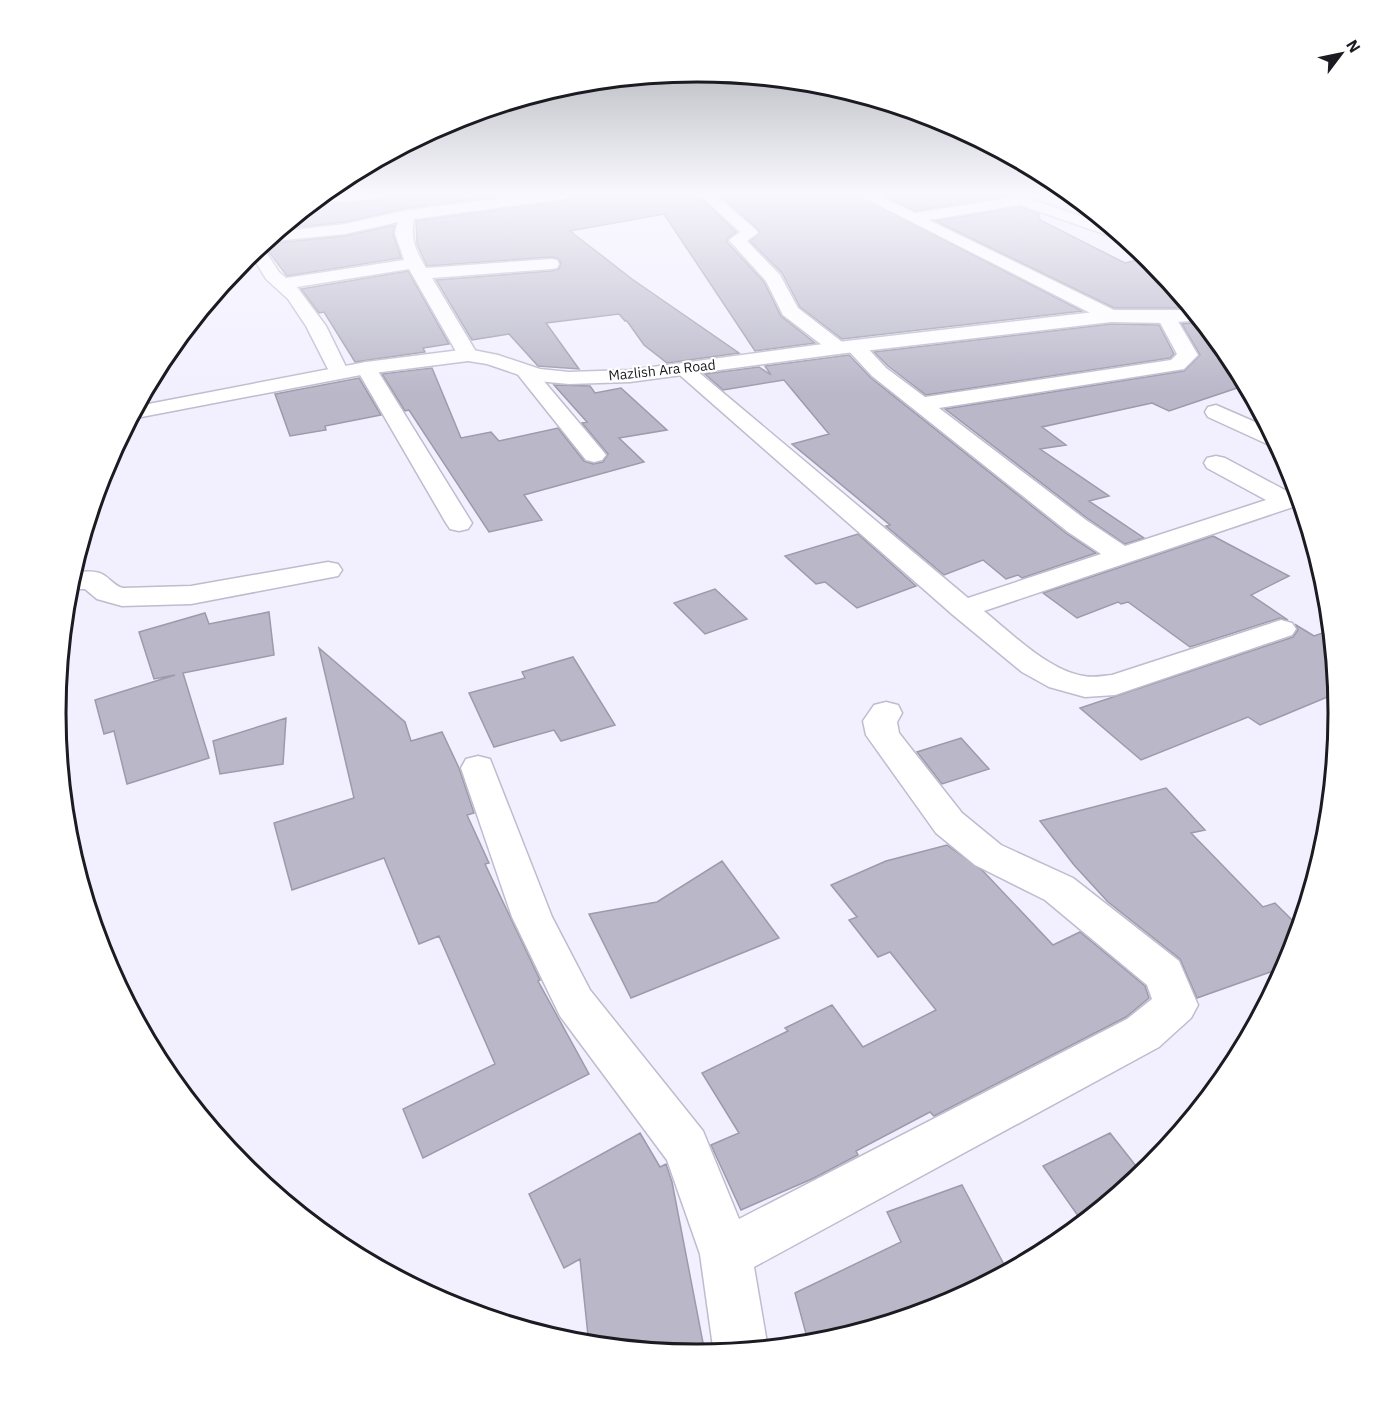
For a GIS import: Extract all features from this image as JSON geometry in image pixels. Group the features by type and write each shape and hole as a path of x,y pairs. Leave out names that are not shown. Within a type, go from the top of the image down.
{"street":[{"path":"264,262 272,275 295,295 316,326 339,373"},
{"path":"414,262 468,355"},
{"path":"757,262 774,279 790,311 847,347 1077,526 1123,557"},
{"path":"1002,262 1111,316"},
{"path":"283,284 418,268 551,264"},
{"name":"Mazlish Ara Road","path":"144,411 366,368 468,355 490,359 537,375 569,378 630,376 847,347 1111,316 1188,316"},
{"path":"921,404 1177,365 1188,355 1166,317"},
{"path":"366,368 459,523"},
{"path":"683,369 963,609 1033,665 1060,680 1085,687 1115,685 1281,629"},
{"path":"525,371 594,455"},
{"path":"1216,412 1264,434"},
{"path":"963,609 1287,501 1216,463"},
{"path":"80,581 92,580 107,594 122,597 191,595 328,570"},
{"path":"726,1254 1143,1033 1176,1005 1164,974 1067,895 988,855 949,823 883,735 880,721 886,713"},
{"path":"478,768 532,917 575,1003 686,1147 726,1254 740,1344"}],"building":[{"path":"276,262 378,262 287,276"},
{"path":"425,262 488,262 427,266"},
{"path":"560,262 610,262 739,353 667,363 644,345 627,321 619,314 546,323 579,369 538,366 509,334 472,340 436,280 551,271 559,269"},
{"path":"696,262 745,262 764,282 781,316 815,343 755,351"},
{"path":"771,262 986,262 1082,311 842,339 800,307 782,273"},
{"path":"1019,262 1138,262 1181,308 1114,308"},
{"path":"408,271 449,344 423,348 425,352 355,362 324,312 319,313 301,289"},
{"path":"1194,323 1238,388 1169,411 1152,403 1042,427 1066,445 1040,449 1109,496 1089,501 1144,538 1125,544 1087,518 945,409 1184,371 1200,355 1182,324"},
{"path":"1111,324 1159,325 1174,354 1170,358 926,395 888,366 874,352"},
{"path":"849,355 871,378 1067,534 1096,553 1022,578 1018,575 1006,579 983,560 944,575 886,526 890,525 792,444 829,434 784,380 723,390 705,374 759,367 771,375 765,366"},
{"path":"432,368 461,438 491,432 499,441 558,428 584,461 593,464 603,462 608,454 582,423 587,422 554,385 590,386 595,393 621,388 667,430 619,438 644,462 524,495 542,520 489,532 409,410 405,411 382,374"},
{"path":"359,378 381,415 325,426 326,430 290,436 275,394"},
{"path":"858,534 916,586 857,608 825,582 816,584 785,556"},
{"path":"1213,536 1289,576 1251,595 1288,620 1280,618 1190,647 1128,602 1121,604 1118,602 1077,618 1043,593"},
{"path":"715,589 747,619 705,634 674,603"},
{"path":"269,612 274,655 183,673 209,758 127,784 114,731 104,734 95,700 175,675 154,679 139,632 205,613 209,624"},
{"path":"1296,625 1314,636 1324,632 1329,696 1260,725 1248,717 1141,760 1080,708 1293,637 1298,630"},
{"path":"319,648 405,722 411,741 442,732 459,768 474,813 467,815 489,863 485,864 540,980 538,981 589,1074 423,1158 403,1109 495,1064 439,936 419,944 384,858 292,890 274,823 354,798"},
{"path":"573,657 615,725 561,741 554,730 494,747 469,693 525,678 522,672"},
{"path":"286,718 283,764 220,774 213,741"},
{"path":"961,738 989,769 942,784 917,752"},
{"path":"1166,788 1205,830 1191,833 1263,907 1275,903 1293,921 1274,971 1197,998 1180,959 1108,902 1074,865 1040,821"},
{"path":"947,845 983,871 1053,945 1080,932 1145,986 1149,998 1126,1017 934,1116 930,1112 856,1151 858,1155 814,1178 741,1210 711,1145 739,1133 702,1073 788,1031 785,1028 832,1005 863,1047 936,1010 890,952 878,957 849,920 857,917 831,885 886,861"},
{"path":"722,861 779,938 631,998 589,914 657,902"},
{"path":"640,1133 660,1167 666,1164 672,1182 703,1345 656,1344 588,1335 580,1259 564,1268 529,1194"},
{"path":"1110,1133 1137,1167 1079,1217 1043,1166"},
{"path":"962,1185 1004,1265 939,1297 900,1311 806,1335 795,1293 901,1242 887,1212"}]}
